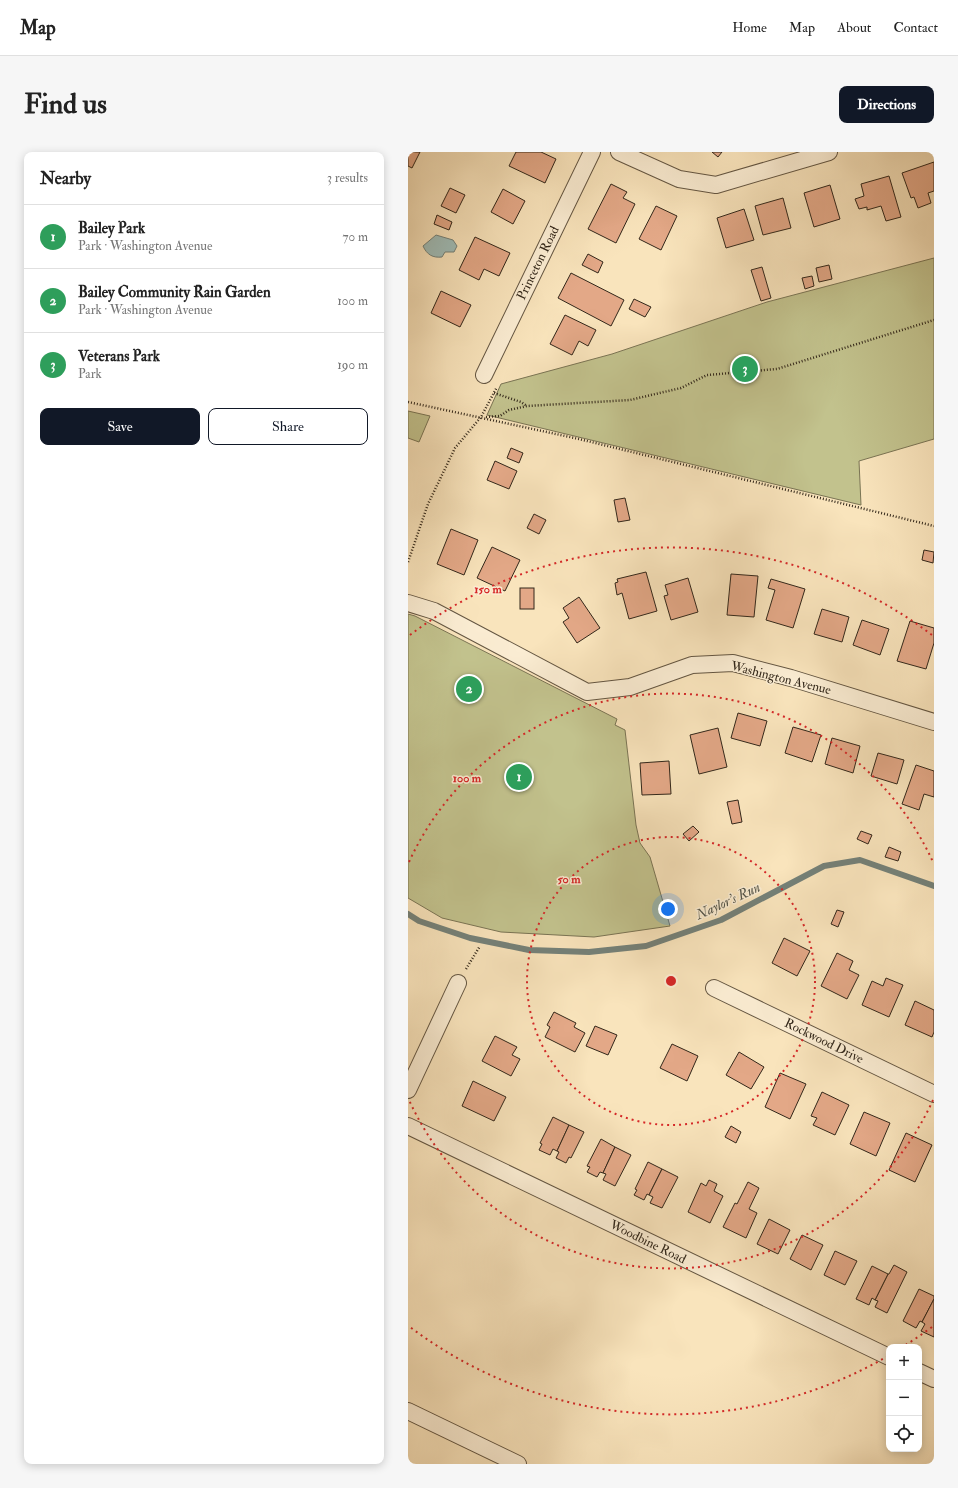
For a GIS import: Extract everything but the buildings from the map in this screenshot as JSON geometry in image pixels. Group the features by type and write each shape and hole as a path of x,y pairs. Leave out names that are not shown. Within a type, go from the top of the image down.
{"street":[{"name":"Princeton Road","path":"484,375 592,152"},
{"path":"619,152 679,179 716,185 829,152"},
{"name":"Washington Avenue","path":"408,603 434,611 587,692 630,687 692,665 733,664 791,678 934,722"},
{"path":"408,1090 458,983"},
{"name":"Rockwood Drive","path":"714,988 934,1094"},
{"name":"Woodbine Road","path":"408,1126 886,1356"},
{"path":"922,1373 934,1379"},
{"path":"408,1412 518,1464"}],"path":[{"path":"481,417 500,416 509,410 527,406 630,400 681,388 707,375 777,369 858,345 934,320"},
{"path":"408,562 428,504 455,448 481,417 497,387 484,375"},
{"path":"494,393 521,402 527,406"},
{"path":"408,402 481,417 934,526"},
{"path":"458,983 480,946"}],"green space":[{"path":"934,258 934,439 859,461 861,505 487,415 501,384 612,354 767,302"},
{"path":"408,411 430,416 419,442 408,438"},
{"path":"408,614 415,616 617,719 615,725 625,730 636,825 640,843 650,857 670,926 594,937 501,932 442,918 408,898"}],"water":[{"path":"436,235 453,240 457,246 454,252 445,252 442,257 436,257 428,254 423,246"}],"waterway":[{"name":"Naylor's Run","path":"408,914 419,921 470,938 529,950 589,952 646,946 721,920 824,866 860,860 934,886"}],"place":[{"name":"Veterans Park","path":"745,369"},
{"name":"Bailey Community Rain Garden","path":"469,689"},
{"name":"Bailey Park","path":"519,777"}]}
